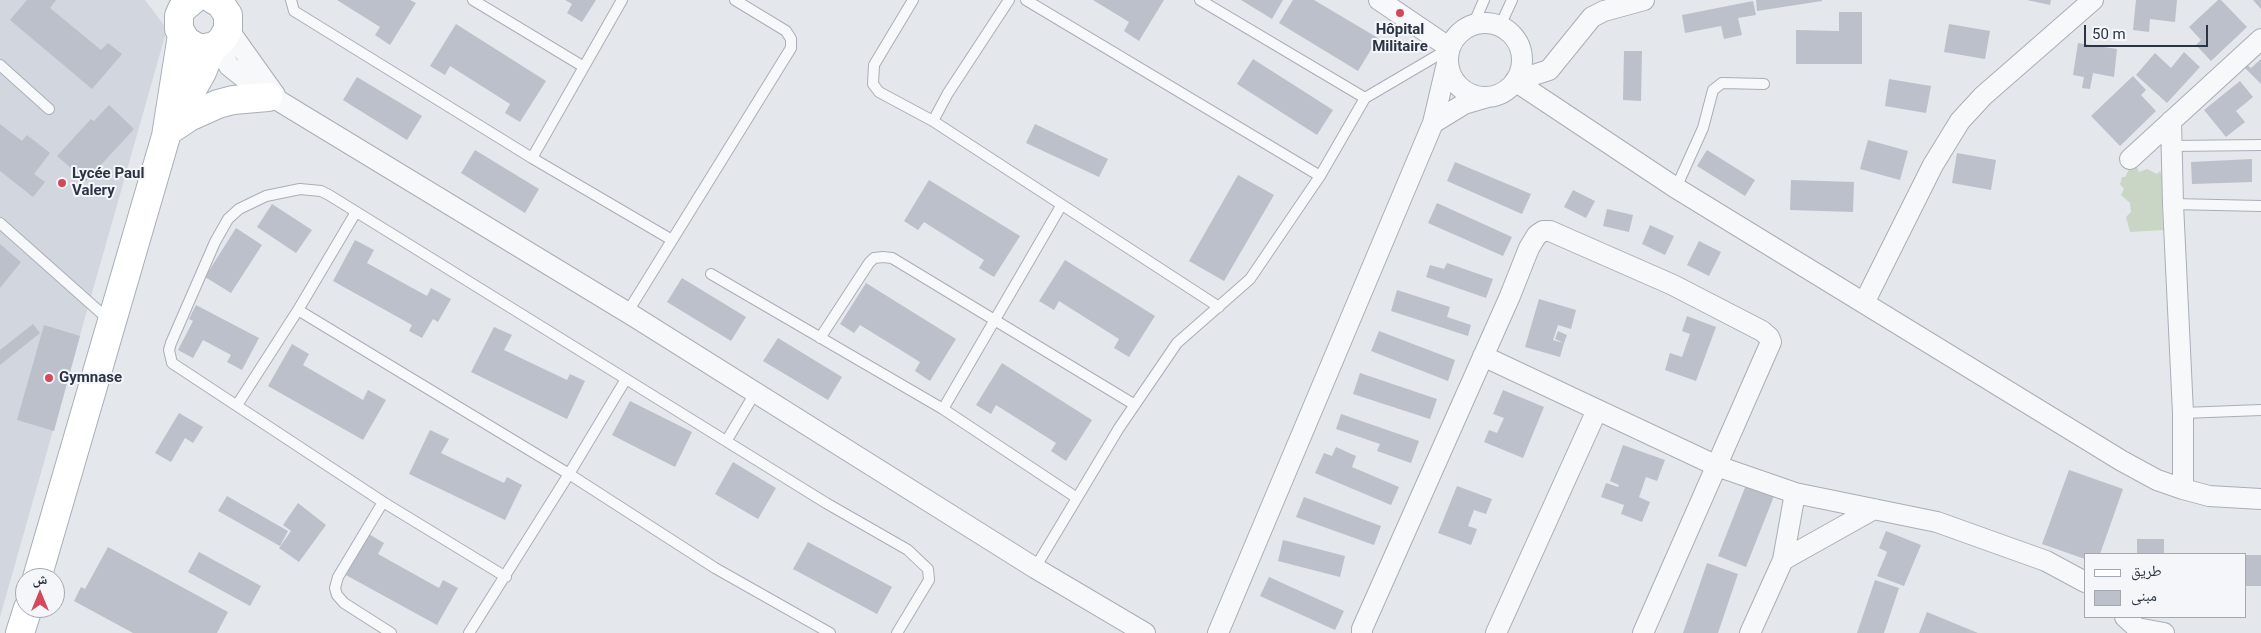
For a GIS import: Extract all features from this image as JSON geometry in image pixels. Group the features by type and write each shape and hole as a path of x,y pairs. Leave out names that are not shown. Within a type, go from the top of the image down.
{"main road":[{"path":"196,6 192,45 205,48 219,40"},
{"path":"168,132 219,40 228,15 196,6"},
{"path":"40,568 168,132 196,6"},
{"path":"168,132 189,117 218,104 233,100 274,99"},
{"path":"20,633 25,618"}],"street":[{"path":"1379,0 1400,13 1449,53 1452,77 1458,85 1473,95 1492,96"},
{"path":"1515,82 1549,70 1592,18 1604,11 1644,0"},
{"path":"1864,303 1933,165 1960,121 1983,96 2094,0"},
{"path":"1400,13 1467,28 1491,23 1500,26 1515,38 1522,57 1522,66 1515,82 1509,88 1492,96 1464,104 1433,122"},
{"path":"1218,633 1433,122 1449,53 1467,28"},
{"path":"2130,159 2261,39"},
{"path":"219,40 228,66 274,99 627,313 1035,568 1145,633"},
{"path":"1522,57 1524,60 1531,61 1561,56"},
{"path":"1515,82 1676,188 2122,461 2157,480 2183,490 2209,496 2261,499"},
{"path":"2171,121 2183,413 2183,490"},
{"path":"1362,633 1362,629 1529,248 1537,235 1543,231 1550,231 1672,285 1762,331 1769,337 1771,342 1643,633"},
{"path":"1483,356 1717,466 1795,492 1937,522 2046,561 2084,581"},
{"path":"1496,633 1597,410"},
{"path":"1750,633 1783,560 1795,492"},
{"path":"1783,560 1874,509"},
{"path":"2133,626 2164,633"}],"lane":[{"path":"291,0 294,11 532,158 672,240"},
{"path":"473,0 584,67"},
{"path":"532,158 622,0"},
{"path":"627,313 791,48 791,39 786,31 735,0"},
{"path":"913,0 874,66 873,84 879,92 933,121 1219,307"},
{"path":"933,121 948,93 1009,0"},
{"path":"1026,0 1320,176"},
{"path":"1200,0 1365,98"},
{"path":"1467,28 1484,0"},
{"path":"1500,26 1512,0"},
{"path":"1035,568 1135,405 1177,343 1250,279 1320,176 1365,98 1449,53"},
{"path":"0,65 48,109"},
{"path":"1676,188 1703,128 1712,90 1722,83 1764,84"},
{"path":"2171,146 2261,145"},
{"path":"506,577 383,502 172,364 170,350 221,229 239,208 266,196 300,189 321,191 727,440 826,503 908,550 921,560 928,569 929,580 897,633"},
{"path":"2173,204 2261,206"},
{"path":"943,409 1061,206"},
{"path":"237,405 298,310 356,212"},
{"path":"0,223 111,322"},
{"path":"820,338 869,263 874,258 883,256 892,258 1135,405"},
{"path":"711,274 943,409 1077,498"},
{"path":"298,310 569,474 715,568 830,633"},
{"path":"469,633 506,577 626,379"},
{"path":"727,440 755,393"},
{"path":"2183,413 2261,410"},
{"path":"383,502 338,577 335,588 337,595 344,603 391,633"}],"shaded area":[{"name":"Lycée Paul Valery","path":"0,0 145,0 167,29 0,617"}],"green space":[{"path":"2131,166 2137,167 2139,172 2147,169 2157,174 2160,171 2167,188 2162,202 2163,230 2130,232 2126,217 2131,212 2130,203 2121,195 2124,189 2120,184 2122,177 2125,177"}],"building":[{"path":"27,0 56,0 50,8 101,50 108,43 122,54 92,89 10,20"},
{"path":"337,0 410,0 416,3 390,45 375,35 380,27"},
{"path":"565,0 596,0 582,22 567,13 572,4"},
{"path":"1093,0 1164,0 1139,41 1124,31 1129,22"},
{"path":"1241,0 1283,0 1272,19"},
{"path":"1293,0 1314,0 1378,38 1358,71 1279,23"},
{"path":"1756,0 1822,0 1822,1 1757,11"},
{"path":"2027,0 2051,0 2050,5"},
{"path":"2136,0 2177,0 2175,22 2150,19 2149,32 2133,30"},
{"path":"2218,0 2221,0 2247,27 2211,61 2196,45 2201,40 2189,27"},
{"path":"2253,0 2261,0 2261,9"},
{"path":"1753,1 1756,15 1738,18 1742,35 1724,39 1721,26 1685,33 1682,15"},
{"path":"1839,12 1862,12 1862,64 1796,64 1796,30 1839,31"},
{"path":"456,24 546,81 520,122 505,113 510,104 450,66 445,75 430,66"},
{"path":"1949,24 1990,31 1985,59 1944,52"},
{"path":"2078,43 2117,49 2114,77 2093,73 2090,89 2082,88 2084,77 2073,75"},
{"path":"1624,51 1642,51 1641,101 1623,100"},
{"path":"2184,52 2200,67 2167,103 2136,75 2155,53 2171,68"},
{"path":"1253,59 1333,110 1317,135 1237,84"},
{"path":"2261,59 2261,84 2243,66 2246,64 2251,68"},
{"path":"2133,76 2146,90 2141,95 2156,111 2120,146 2091,116"},
{"path":"357,77 422,116 407,140 343,100"},
{"path":"1889,79 1931,86 1926,113 1885,106"},
{"path":"2240,81 2253,97 2236,111 2245,122 2226,137 2204,110"},
{"path":"109,105 134,129 86,181 57,156 91,119 94,121"},
{"path":"0,124 22,141 27,135 50,153 34,174 45,182 33,197 0,171"},
{"path":"1035,124 1108,159 1099,177 1026,143"},
{"path":"1868,140 1908,151 1900,180 1860,169"},
{"path":"475,150 539,189 525,213 461,173"},
{"path":"1707,150 1755,180 1745,196 1697,166"},
{"path":"1957,153 1996,160 1991,190 1952,183"},
{"path":"2252,159 2252,182 2192,184 2191,162"},
{"path":"1455,162 1531,194 1522,214 1447,181"},
{"path":"1238,175 1274,195 1224,281 1189,261"},
{"path":"929,180 1020,236 994,277 979,268 984,260 924,222 918,230 904,221"},
{"path":"1791,180 1854,182 1853,212 1790,210"},
{"path":"1573,190 1595,201 1586,218 1564,207"},
{"path":"1437,203 1512,237 1503,256 1428,223"},
{"path":"272,204 312,230 296,253 257,227"},
{"path":"1607,209 1633,215 1629,232 1603,226"},
{"path":"1650,225 1674,236 1665,255 1642,244"},
{"path":"236,228 262,245 231,293 205,277"},
{"path":"355,240 374,250 367,263 427,296 431,288 451,299 438,322 433,319 422,338 409,331 412,325 333,281"},
{"path":"1699,241 1721,252 1709,276 1687,265"},
{"path":"0,244 21,262 0,288"},
{"path":"1065,260 1155,316 1129,357 1114,348 1119,339 1059,301 1054,310 1039,301"},
{"path":"1447,263 1493,279 1486,298 1426,277 1430,265 1444,269"},
{"path":"682,278 746,317 731,341 667,302"},
{"path":"866,283 956,339 930,381 915,371 920,362 860,325 854,333 840,324"},
{"path":"1397,290 1450,307 1447,317 1471,325 1468,336 1391,311"},
{"path":"1539,299 1576,310 1571,329 1558,325 1553,340 1564,343 1560,357 1525,347"},
{"path":"196,305 259,338 242,370 227,362 231,355 203,340 193,358 178,350 193,321 189,319"},
{"path":"1687,316 1716,327 1696,381 1665,370 1670,353 1682,357 1690,334 1682,331"},
{"path":"33,324 40,333 0,365 0,350"},
{"name":"Gymnase","path":"44,325 80,336 54,431 17,420"},
{"path":"494,327 512,335 504,350 567,380 570,374 585,381 567,419 471,372"},
{"path":"1379,331 1455,360 1448,381 1371,351"},
{"path":"1558,331 1567,335 1564,343 1555,339"},
{"path":"778,338 842,377 828,400 763,361"},
{"path":"292,344 309,354 303,365 363,400 368,390 386,400 363,440 268,386"},
{"path":"1002,363 1092,420 1066,461 1051,451 1056,443 996,405 991,414 976,405"},
{"path":"1360,373 1437,399 1430,419 1353,394"},
{"path":"1503,390 1544,407 1523,458 1484,442 1489,430 1497,433 1504,418 1493,414"},
{"path":"630,401 692,432 675,467 612,435"},
{"path":"179,413 203,427 193,443 185,438 171,462 155,453"},
{"path":"1341,414 1419,441 1411,463 1377,451 1380,444 1336,429"},
{"path":"430,430 449,439 441,453 504,483 507,477 522,485 505,520 409,474"},
{"path":"1623,445 1665,460 1657,481 1646,477 1639,497 1650,502 1642,522 1621,514 1624,505 1601,497 1606,483 1618,487 1619,485 1610,481"},
{"path":"1336,447 1356,456 1352,467 1399,487 1391,505 1315,473 1324,453 1332,456"},
{"path":"733,462 776,488 758,519 715,494"},
{"path":"2069,470 2123,489 2100,553 2084,553 2084,559 2042,544"},
{"path":"1746,485 1774,496 1746,567 1718,556"},
{"path":"1457,486 1492,499 1486,514 1474,510 1468,526 1477,529 1471,545 1438,533"},
{"path":"227,496 288,531 280,546 218,511"},
{"path":"1304,497 1381,526 1374,545 1296,517"},
{"path":"298,503 326,525 299,562 279,548 291,531 283,525"},
{"path":"1886,531 1921,545 1904,586 1877,576 1887,552 1879,548"},
{"path":"367,533 384,543 378,554 439,588 443,580 458,588 437,625 344,574"},
{"path":"2137,539 2164,539 2164,553 2137,553"},
{"path":"1283,540 1345,556 1340,577 1278,561"},
{"path":"808,542 892,587 877,614 793,569"},
{"path":"108,547 228,612 217,633 133,633 74,601 81,587 85,589"},
{"path":"199,552 261,586 250,606 188,572"},
{"path":"2246,555 2261,555 2261,586 2246,586"},
{"path":"1707,563 1738,574 1718,633 1683,633"},
{"path":"1269,577 1344,611 1335,630 1260,596"},
{"path":"1875,580 1899,588 1884,633 1857,633"},
{"path":"1927,612 1978,633 1919,633"}],"place":[{"name":"Hôpital Militaire","path":"1400,13"},
{"name":"Lycée Paul Valery","path":"62,183"},
{"name":"Gymnase","path":"49,378"}]}
